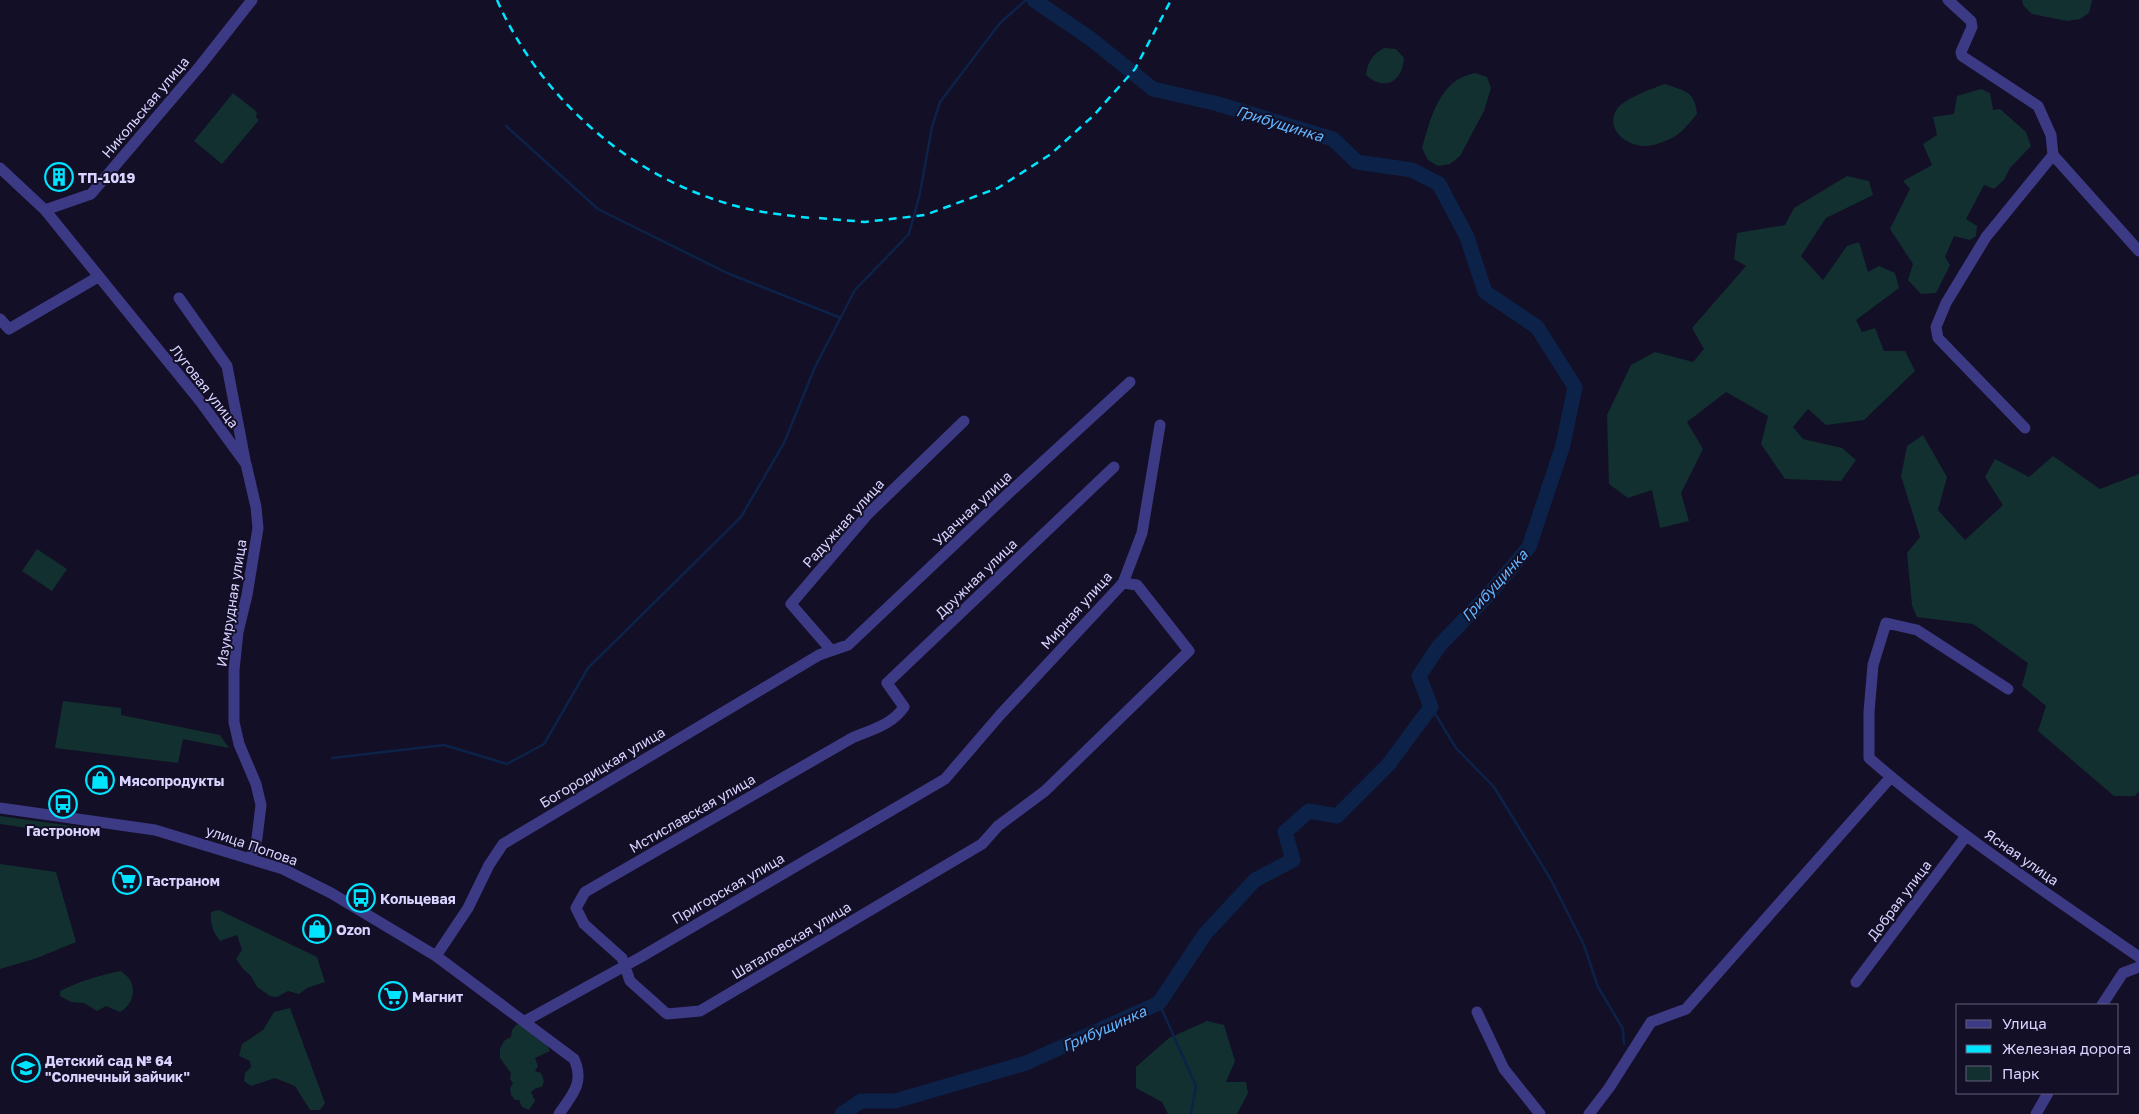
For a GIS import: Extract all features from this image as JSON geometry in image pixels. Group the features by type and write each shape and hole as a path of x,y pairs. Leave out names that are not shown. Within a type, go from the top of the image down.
{"street":[{"name":"Никольская улица","path":"45,210 91,194 200,66 252,0"},
{"path":"1948,0 1971,21 1972,27 1961,52 1962,56 2038,106 2051,135 2053,155 2139,251"},
{"path":"2025,428 1938,338 1936,327 1946,303 1986,237 2053,155"},
{"name":"Луговая улица","path":"0,168 45,210 200,401 246,464 258,528"},
{"path":"0,319 9,329 98,277"},
{"path":"179,298 227,366 246,464"},
{"name":"Удачная улица","path":"831,650 848,645 1130,382"},
{"name":"Радужная улица","path":"831,650 791,604 868,514 964,421"},
{"name":"Мирная улица","path":"945,779 1006,708 1123,583 1142,534 1160,425"},
{"name":"Дружная улица","path":"898,715 904,707 887,683 1114,467"},
{"name":"Изумрудная улица","path":"251,858 257,838 261,805 256,784 236,736 234,722 234,670 238,632 249,586 258,528"},
{"name":"Шаталовская улица","path":"624,966 630,981 667,1014 700,1012 982,844 998,826 1045,791 1189,651 1138,585 1123,583"},
{"name":"Ясная улица","path":"2008,689 1917,630 1886,623 1873,665 1869,712 1869,758 1922,804 2139,957"},
{"name":"Богородицкая улица","path":"436,956 468,908 489,865 503,844 810,660 831,650"},
{"name":"Мстиславская улица","path":"624,966 622,958 584,924 576,908 585,892 852,738 885,725 898,715"},
{"path":"1589,1114 1609,1088 1651,1022 1686,1009 1890,777"},
{"name":"Пригорская улица","path":"524,1021 624,966 945,779"},
{"name":"улица Попова","path":"0,808 155,830 283,869 331,893 436,956 574,1059 579,1075 573,1093 558,1114"},
{"name":"Добрая улица","path":"1856,982 1966,836"},
{"path":"2103,1004 2123,973 2139,966"},
{"path":"1477,1012 1504,1069 1540,1114"},
{"path":"2036,1114 2047,1094"}],"green space":[{"path":"2022,0 2092,1 2089,13 2080,19 2067,21 2032,14 2023,5"},
{"path":"1384,48 1396,49 1404,58 1403,66 1396,78 1391,82 1380,83 1366,75 1371,59"},
{"path":"1475,73 1487,77 1491,88 1484,111 1460,156 1450,164 1438,166 1428,160 1422,148 1433,112 1438,101 1453,83"},
{"path":"1665,84 1688,93 1694,101 1697,114 1681,132 1668,140 1654,145 1639,146 1625,140 1615,130 1613,123 1617,109 1632,98"},
{"path":"1981,89 1990,93 1993,110 2000,109 2026,132 2031,146 2010,168 2004,180 1994,189 1984,185 1966,219 1977,226 1976,236 1970,240 1954,236 1945,257 1950,265 1936,293 1921,294 1908,280 1913,264 1890,229 1910,189 1903,181 1932,165 1923,144 1937,135 1933,117 1954,114 1957,96"},
{"path":"233,93 257,112 256,117 259,120 222,164 194,141"},
{"path":"1847,176 1869,181 1873,195 1826,218 1801,256 1823,280 1847,246 1859,242 1868,272 1879,266 1895,273 1899,288 1856,320 1862,332 1875,328 1884,351 1905,351 1915,371 1864,420 1826,425 1808,409 1793,427 1803,439 1842,448 1856,460 1841,481 1785,479 1761,444 1768,416 1726,392 1687,422 1703,449 1681,493 1689,521 1660,528 1652,490 1628,498 1609,484 1607,415 1631,365 1655,352 1693,362 1704,349 1692,328 1746,266 1734,259 1737,233 1785,225 1794,208"},
{"path":"1923,435 1947,477 1938,510 1965,540 2003,505 1985,477 1995,459 2029,477 2053,456 2100,489 2139,474 2139,791 2135,796 2114,796 2038,731 2046,706 2022,686 2028,663 1973,624 1917,617 1912,605 1907,553 1920,537 1901,476 1907,446"},
{"path":"37,549 67,569 52,591 22,571"},
{"path":"63,701 121,708 121,715 220,735 229,748 183,739 178,763 55,748"},
{"path":"0,816 79,827 80,832 75,835 0,824"},
{"path":"0,864 56,872 76,942 37,958 0,969"},
{"path":"219,910 317,957 325,982 307,988 299,994 288,991 277,997 270,996 257,987 251,976 236,959 242,950 237,935 220,941 215,934 212,928 211,912"},
{"path":"121,971 129,979 133,994 130,1002 120,1012 106,1006 97,1011 84,1003 71,1002 60,996 60,991 75,984"},
{"path":"290,1008 325,1103 320,1110 310,1110 295,1086 275,1078 251,1086 244,1081 245,1073 251,1067 250,1061 239,1056 242,1044 263,1030 274,1012"},
{"path":"1207,1021 1224,1025 1235,1061 1226,1082 1246,1082 1248,1093 1237,1114 1168,1114 1162,1102 1136,1088 1136,1067 1169,1038"},
{"path":"517,1024 541,1038 550,1051 535,1058 538,1066 535,1071 541,1073 544,1081 542,1087 536,1088 531,1092 535,1101 529,1110 522,1107 519,1100 515,1100 511,1095 510,1088 513,1083 510,1079 511,1073 500,1058 500,1048 505,1040 511,1037 512,1030"}],"waterway":[{"path":"332,758 444,745 507,764 544,744 588,668 741,517 784,443 815,367 855,290 909,234 920,193 932,127 940,102 1000,23 1026,0"},
{"name":"Грибущинка","path":"842,1114 861,1101 895,1101 1026,1063 1159,1003 1205,934 1255,880 1293,860 1285,832 1309,811 1337,816 1388,765 1431,707 1419,676 1439,646 1489,594 1529,547 1563,445 1575,387 1537,327 1485,292 1467,237 1439,184 1412,170 1357,162 1333,139 1218,104 1153,89 1091,39 1034,0"},
{"path":"506,126 598,209 727,273 841,318"},
{"path":"1431,707 1456,748 1494,787 1550,878 1584,945 1598,987 1623,1029 1624,1044"},
{"path":"1159,1003 1196,1086 1191,1114"}],"railway":[{"path":"497,0 515,35 537,68 562,99 590,127 622,152 656,173 691,191 739,207 811,218"},
{"path":"819,218 865,222 925,215 998,188 1051,154 1094,115 1135,69 1171,0"}],"place":[{"name":"ТП-1019","path":"59,177"},
{"name":"Мясопродукты","path":"100,780"},
{"name":"Гастроном","path":"63,804"},
{"name":"Гастраном","path":"127,880"},
{"name":"Кольцевая","path":"361,898"},
{"name":"Ozon","path":"317,929"},
{"name":"Магнит","path":"393,996"},
{"name":"Детский сад № 64 \"Солнечный зайчик\"","path":"26,1068"}]}
